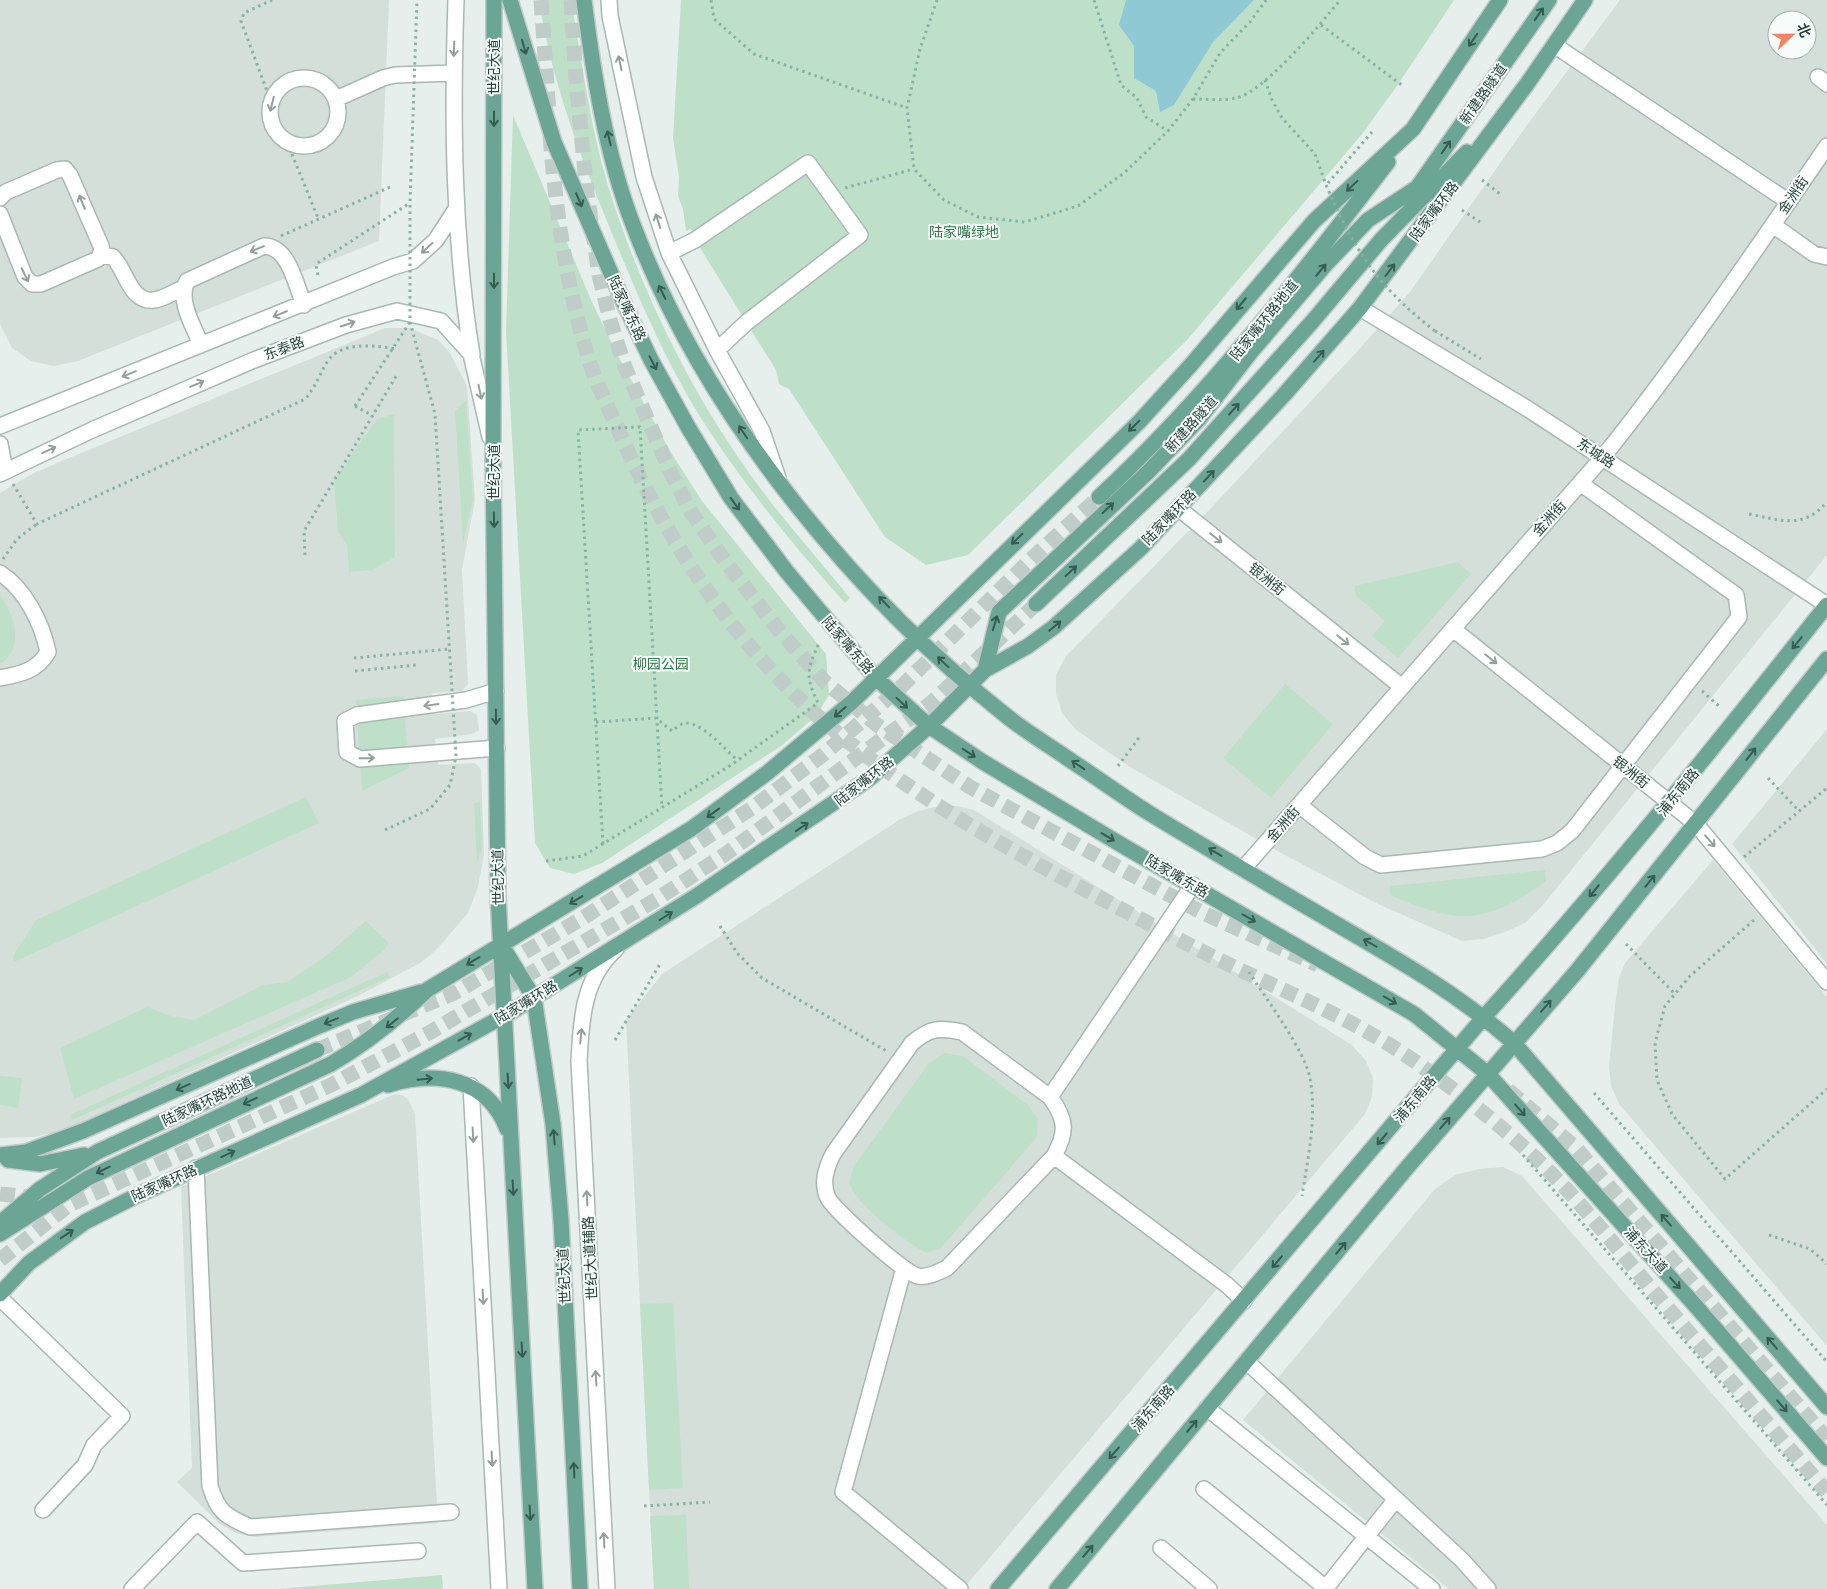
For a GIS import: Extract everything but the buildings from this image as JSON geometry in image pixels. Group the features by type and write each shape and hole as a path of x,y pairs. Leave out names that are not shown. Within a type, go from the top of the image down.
{"main road":[{"name":"世纪大道","path":"494,0 493,453 501,944 535,1589"},
{"name":"陆家嘴东路","path":"510,0 554,142 623,301 660,377 731,498 787,572 876,678 929,726 1008,777 1414,1014 1459,1048"},
{"path":"584,0 603,113 620,184 631,221 660,290 727,408 781,487 846,564 917,638 1012,721 1145,811 1436,982 1484,1017 1514,1043 1827,1407"},
{"path":"0,1234 88,1178 331,1064 379,1033 428,990 690,830 767,773 876,678 1138,422 1190,366 1314,221 1413,129 1500,0"},
{"name":"新建路隧道","path":"1381,240 1549,0"},
{"name":"陆家嘴环路","path":"2,1292 28,1263 57,1240 108,1208 361,1095 505,1015 625,941 858,789 929,726 984,670 1028,646 1054,627 1141,548 1283,396 1360,308 1527,84 1585,0"},
{"name":"陆家嘴环路","path":"1036,604 1140,508 1202,445 1312,322 1381,240 1456,164 1527,84"},
{"name":"陆家嘴环路地道","path":"1099,497 1167,432 1214,381 1312,261 1413,129"},
{"name":"新建路隧道","path":"984,670 998,612 1148,472 1199,419 1295,300 1368,220 1418,187"},
{"name":"浦东南路","path":"998,1589 1484,1017 1670,803 1827,605"},
{"path":"1057,1589 1246,1361 1576,971 1827,659"},
{"name":"世纪大道","path":"501,944 534,998 553,1124 561,1220 580,1589"},
{"path":"0,1157 26,1152 83,1131 353,1012 428,990"},
{"name":"浦东大道","path":"1459,1048 1488,1074 1694,1304 1827,1458"},
{"name":"陆家嘴环路地道","path":"0,1223 40,1189 97,1152 318,1050"},
{"path":"361,1095 411,1080 449,1080 471,1086 489,1099 498,1110 511,1140"},
{"name":"陆家嘴环路地道","path":"0,1157 40,1164 67,1160 97,1152"}],"street":[{"path":"456,0 454,73 456,209 463,302 472,357"},
{"path":"610,0 610,16 644,177 669,253 716,350 762,431 781,487"},
{"path":"1554,45 1789,202"},
{"path":"336,100 383,78 395,75 454,73"},
{"path":"306,77 318,80 328,86 336,100 338,117 335,128 328,136 309,146 298,146 287,142 273,125 270,114 271,102 276,92 284,83 295,78 306,77"},
{"name":"金洲街","path":"1243,869 1603,457 1646,404 1827,146"},
{"path":"669,253 695,240 808,163 860,234 747,322 716,350"},
{"path":"0,198 6,192 57,170 65,169 70,175 101,246 100,255 94,261 36,286 28,282 6,244 0,214"},
{"path":"0,426 413,261 436,240 456,209"},
{"path":"1773,225 1814,254 1827,257"},
{"path":"100,255 113,257 121,264 133,290 142,299 154,300 183,288 192,277 264,246 271,246 286,260 304,305"},
{"path":"183,288 184,302 201,345"},
{"name":"东城路","path":"1360,308 1528,409 1827,605"},
{"name":"东泰路","path":"2,471 254,360 371,316 397,311 441,321 472,357 493,453"},
{"path":"0,444 2,471"},
{"path":"1299,805 1365,857 1381,865 1542,849 1557,843 1572,831 1739,617 1736,595 1580,483"},
{"name":"银洲街","path":"1178,508 1402,687"},
{"path":"0,678 28,672 41,664 48,652 45,637 21,590 1,567"},
{"name":"银洲街","path":"1453,628 1696,824 1827,982"},
{"path":"496,691 466,700 357,715 345,721 347,752 360,759 497,748"},
{"path":"1050,1097 1193,885"},
{"name":"世纪大道辅路","path":"607,1589 580,1061 588,990 596,972 608,956 625,941"},
{"path":"944,1028 962,1032 1050,1097 1059,1109 1064,1124 1062,1141 1054,1156 947,1268 935,1273 918,1276 904,1268 836,1210 828,1197 824,1182 826,1168 833,1154 899,1058 926,1031 944,1028"},
{"path":"471,1086 499,1589"},
{"path":"1054,1156 1227,1285 1244,1301"},
{"path":"196,1168 210,1486 216,1504 228,1518 250,1527 451,1512"},
{"path":"904,1268 843,1492 960,1589"},
{"path":"2,1292 122,1416 94,1445 85,1466 44,1510"},
{"path":"1246,1361 1462,1560 1488,1589"},
{"path":"1207,1408 1432,1589"},
{"path":"1204,1489 1326,1589 1396,1499"},
{"path":"132,1589 197,1522 243,1563 418,1552"},
{"path":"1161,1548 1209,1589"}],"path":[{"path":"271,102 241,21 247,11 272,0"},
{"path":"385,830 430,810 450,785 456,756 435,414 410,322 410,203 417,0"},
{"path":"711,0 714,19 754,54 907,108"},
{"path":"937,0 920,48 907,108 914,169 944,200 978,217 1025,222 1078,206 1124,173 1168,131 1193,99 1220,53 1250,22 1266,0"},
{"path":"1094,0 1121,85 1138,98 1146,117 1168,131"},
{"path":"1193,99 1238,98 1265,80 1321,24 1340,0"},
{"path":"1321,24 1403,86"},
{"path":"1265,80 1272,100 1282,118 1316,154 1326,185 1345,227 1368,266 1387,289 1412,313 1435,331 1478,357"},
{"path":"1326,185 1372,132"},
{"path":"287,142 318,218"},
{"path":"830,192 914,169"},
{"path":"1482,180 1500,194"},
{"path":"271,246 285,232 390,187"},
{"path":"318,275 316,266 321,260 410,203"},
{"path":"1462,210 1480,222"},
{"path":"373,416 354,406 410,322"},
{"path":"1,567 4,554 17,539 37,524 305,399 319,381 329,359 340,352 368,345 397,349"},
{"path":"305,555 304,531 398,373"},
{"path":"603,844 578,430 640,426 662,808"},
{"path":"2,471 37,524"},
{"path":"1749,514 1786,522 1798,521 1819,511 1827,502"},
{"path":"546,861 583,856 737,760 818,703 808,682 810,662 819,643"},
{"path":"354,658 450,649"},
{"path":"355,671 416,666"},
{"path":"1690,680 1719,706"},
{"path":"596,722 656,718 672,731 683,723 694,724 712,736 737,760"},
{"path":"1118,766 1142,735"},
{"path":"1768,778 1799,811"},
{"path":"1732,867 1827,788"},
{"path":"1767,909 1690,976 1665,1006 1655,1043 1657,1080 1672,1114 1725,1179 1827,1089"},
{"path":"720,926 738,953 762,978 899,1058"},
{"path":"1626,944 1675,994"},
{"path":"615,1040 660,964"},
{"path":"1249,972 1293,1042 1310,1076 1314,1117 1302,1196"},
{"path":"1594,1093 1827,1362"},
{"path":"1523,1155 1827,1505"},
{"path":"1769,1234 1810,1249 1827,1264"},
{"path":"644,1506 710,1502"}],"shaded area":[{"path":"0,0 389,0 379,241 78,361 54,366 31,361 12,348 0,324"},
{"path":"1620,0 1827,0 1827,555 1543,905 1525,923 1484,939 1462,941 1378,904 1281,853 1130,767 1076,730 1062,713 1056,694 1056,675 1066,656 1212,507 1410,292 1522,132"},
{"path":"385,328 410,328 438,340 450,353 467,386 475,500 462,569 468,684 462,691 432,693 434,714 470,711 477,715 479,730 472,734 435,739 438,765 475,763 481,769 484,854 478,887 468,913 437,949 420,963 358,996 64,1130 34,1137 0,1138 0,493 30,475 57,463"},
{"path":"1827,729 1827,964 1732,844"},
{"path":"939,806 957,806 974,810 1352,1045 1366,1061 1373,1078 1372,1097 1365,1114 963,1589 654,1589 626,1020 662,974 899,820 918,811"},
{"path":"1713,860 1827,997 1827,1346 1619,1104 1611,1086 1609,1067 1616,997 1619,978 1625,963"},
{"path":"395,1094 402,1095 408,1099 415,1114 438,1523 255,1537 235,1533 219,1523 177,1482 192,1468 181,1187"},
{"path":"1503,1167 1522,1176 1827,1525 1827,1589 1449,1589 1243,1420 1435,1189 1455,1175 1479,1169"}],"green space":[{"path":"539,0 571,0 591,117 608,186 637,266 672,344 692,382 736,454 783,517 850,598 845,603 787,535 732,464 699,415 658,340 582,158 564,106 550,54"},
{"name":"陆家嘴绿地","path":"681,0 1454,0 1363,133 1187,340 968,555 926,565 885,537 789,389 779,384 776,370 695,240 691,229 686,231 683,209 678,196 679,177 673,138"},
{"name":"柳园公园","path":"513,115 592,302 616,352 670,451 702,501 826,654 829,695 816,716 781,746 602,863 574,874 550,868 535,843 506,331"},
{"path":"466,400 473,499 463,544 455,411"},
{"path":"394,414 395,557 373,570 349,572 347,545 338,532 334,480 377,419"},
{"path":"1458,562 1471,574 1398,658 1372,636 1385,621 1356,596 1354,586"},
{"path":"0,595 13,621 15,640 13,649 8,657 0,664"},
{"path":"1285,684 1333,724 1271,798 1223,758"},
{"path":"403,696 409,768 362,791 356,700"},
{"path":"306,797 319,823 14,962 13,956 36,920"},
{"path":"480,802 482,847 477,864 474,803"},
{"path":"1545,870 1546,881 1525,895 1506,906 1488,913 1471,916 1435,912 1390,895 1390,886"},
{"path":"366,921 389,943 383,951 351,977 74,1099 60,1048 147,1007 171,1016 194,1020 263,985 287,982 322,959"},
{"path":"387,972 390,977 72,1120 70,1115"},
{"path":"944,1053 963,1056 1028,1105 1038,1119 1037,1137 941,1248 927,1253 908,1242 872,1213 854,1192 850,1182 854,1166 929,1063"},
{"path":"0,1076 22,1078 18,1108 0,1105"},
{"path":"673,1303 683,1488 649,1490 640,1304"},
{"path":"686,1515 689,1589 654,1589 650,1516"},
{"path":"442,1575 443,1589 278,1589"}],"water":[{"path":"1126,0 1254,0 1213,42 1174,105 1160,112 1156,91 1134,78 1134,46 1119,25"}],"tunnel":[{"path":"541,0 549,113"},
{"path":"571,0 576,81 587,193 599,275 610,320 625,367 670,471 691,512 727,564 781,633 824,681 877,725 970,787 1201,912 1318,965"},
{"path":"550,136 559,223 569,281 583,338 600,390 662,519 688,562 716,603 747,643 781,680 817,715 855,747 893,775 973,827 1056,874 1212,957 1306,1000 1367,1031 1424,1068 1474,1105 1522,1145 1566,1189 1827,1492"},
{"path":"317,1050 454,993 583,918 752,808 824,754 902,686 1028,562 1099,497"},
{"path":"0,1260 69,1205 331,1085 427,1034 657,899 727,853 931,703 1036,604"},
{"path":"1508,1090 1576,1148 1827,1439"},
{"path":"0,1194 38,1198"}]}
